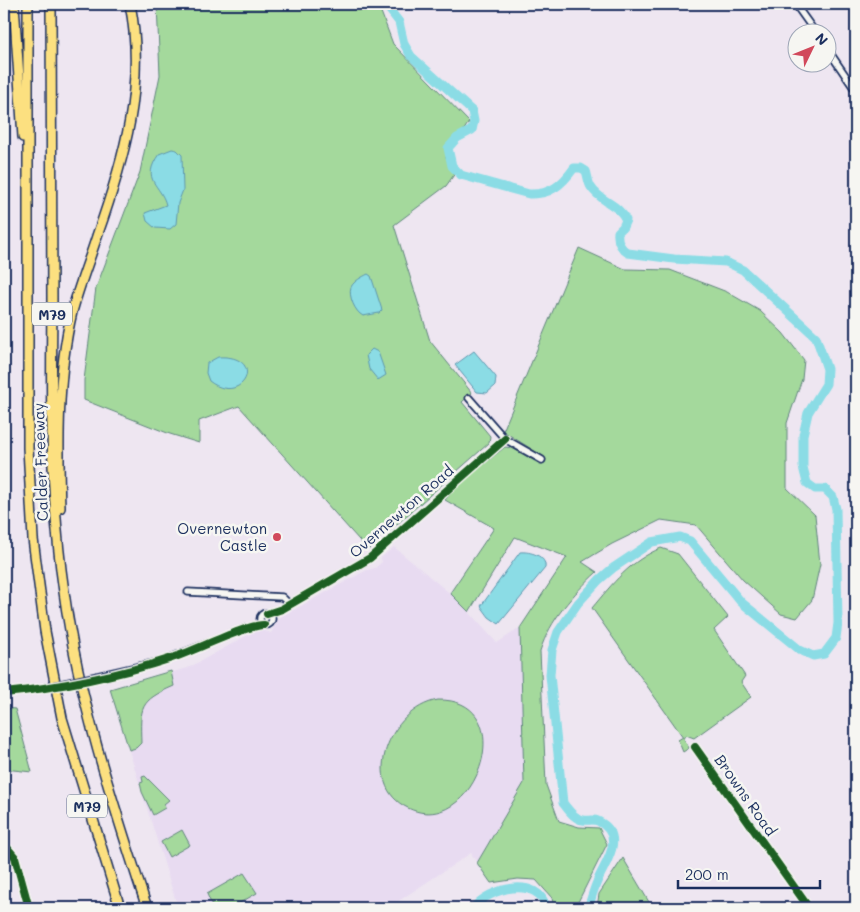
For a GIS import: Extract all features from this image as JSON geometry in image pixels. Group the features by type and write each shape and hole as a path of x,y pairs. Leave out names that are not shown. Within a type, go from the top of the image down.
{"highway":[{"path":"14,4 25,171 27,247"},
{"name":"Calder Freeway","path":"28,4 28,465 31,521 39,597 64,726 120,908"},
{"name":"Calder Freeway","path":"51,4 52,462 55,518 69,623 93,735 146,908"},
{"path":"69,623 61,539 59,468 66,349 77,295 121,162 132,116 136,57 130,4"}],"street":[{"path":"795,4 808,22"},
{"path":"838,65 856,91"},
{"path":"469,398 505,439 542,460"},
{"name":"Overnewton Road","path":"267,614 286,607 370,558 505,439"},
{"path":"188,592 278,597 284,598 286,607"},
{"name":"Overnewton Road","path":"272,620 286,607"},
{"path":"4,692 37,689 173,658 246,628 270,624 272,620 267,614 246,628"},
{"path":"260,618 264,625"},
{"name":"Browns Road","path":"695,747 809,908"},
{"path":"4,844 15,857 29,908"}],"shaded area":[{"path":"394,547 459,601 497,643 520,628 524,783 497,830 477,863 471,853 388,908 178,908 110,689 188,668 259,629 271,633 279,618 367,570 375,568 382,562 381,558"}],"green space":[{"path":"157,4 378,4 393,44 469,122 446,157 451,170 456,172 446,186 394,225 430,341 472,393 462,402 490,436 489,443 388,532 386,531 368,550 239,406 199,421 199,443 170,434 84,400 84,380 96,288 140,172 160,75"},
{"path":"579,248 625,269 670,270 727,292 760,311 783,333 804,360 802,379 787,423 787,488 815,515 820,564 812,600 797,618 781,614 743,580 696,525 661,520 612,544 582,562 597,572 563,608 544,640 540,651 546,785 559,821 579,827 599,828 607,844 575,908 554,908 552,898 536,880 518,879 491,883 477,863 524,783 520,628 567,557 515,537 469,612 450,593 494,528 445,500 456,487 505,447 512,448 540,464 544,457 503,431"},
{"path":"661,548 678,554 728,617 714,630 745,676 741,682 751,697 694,738 686,735 684,739 689,748 683,752 678,740 683,737 592,608 615,581 631,566"},
{"path":"171,671 174,686 162,691 148,701 142,713 141,743 136,748 129,750 110,689"},
{"path":"438,700 464,705 479,721 484,742 480,766 470,788 453,805 432,813 408,808 393,797 385,783 383,766 386,749 394,732 406,717 421,706"},
{"path":"4,708 15,709 32,772 4,769"},
{"path":"145,776 169,800 164,804 165,808 153,815 142,792 140,783 143,782 142,777"},
{"path":"182,830 190,845 169,857 161,842"},
{"path":"623,858 653,908 597,908 599,894"},
{"path":"244,873 257,893 231,908 213,908 207,894"}],"water":[{"path":"172,149 177,150 182,155 183,190 178,203 176,224 170,229 155,228 147,221 145,213 166,205 154,182 151,170 159,154"},
{"path":"368,274 371,276 382,310 379,313 363,316 355,307 350,291 358,279"},
{"path":"372,349 378,352 386,375 378,380 369,369 366,355"},
{"path":"474,351 496,377 495,386 487,393 477,392 455,365"},
{"path":"218,357 233,358 243,363 246,370 245,378 240,384 232,388 221,388 209,381 206,373 207,363"},
{"path":"520,552 533,553 541,557 545,568 499,624 489,617 481,606"}],"waterway":[{"path":"385,4 399,22 404,44 411,56 472,111 474,121 472,130 457,138 448,148 452,166 461,175 529,194 536,194 555,188 574,168 581,168 586,171 590,185 595,192 619,210 626,220 618,232 619,242 625,251 674,259 726,262 743,270 816,337 827,369 826,384 808,413 803,435 803,467 807,483 815,489 825,489 833,497 836,509 838,623 836,638 824,654 813,656 800,650 741,602 690,541 680,537 652,542 613,568 578,603 558,632 552,650 550,675 563,803 577,818 596,820 607,827 613,842 588,908"},
{"path":"474,908 490,895 513,888 524,888 534,891 542,898 546,908"}],"cycle path":[{"path":"267,614 282,609 370,558 505,439"},
{"path":"4,693 67,684 132,670 181,655 246,629 264,625"},
{"path":"695,747 809,908"},
{"path":"4,844 15,857 29,908"}],"place":[{"name":"Overnewton Castle","path":"277,537"}]}
